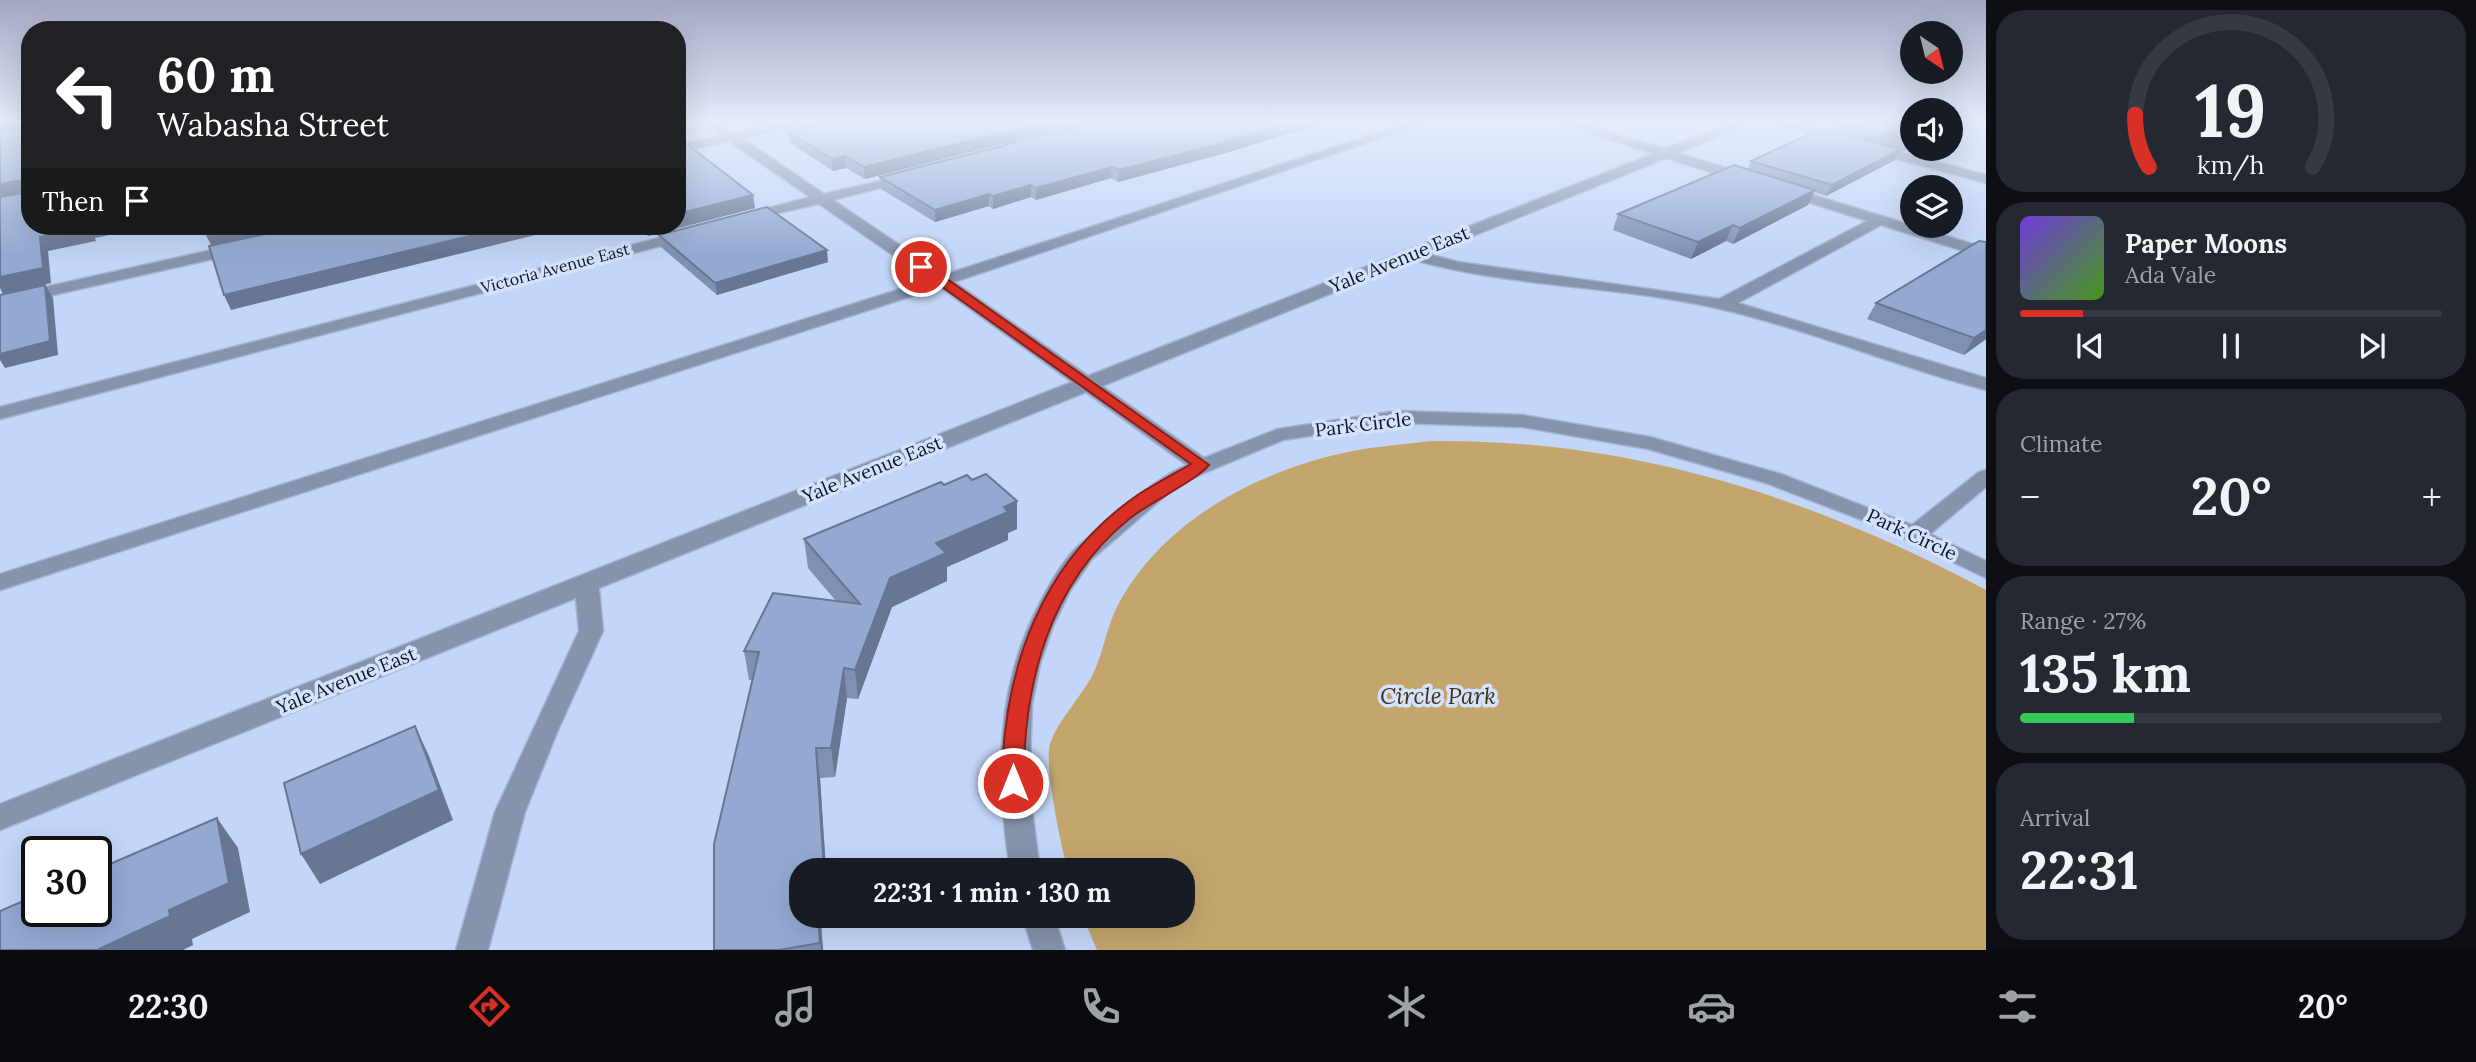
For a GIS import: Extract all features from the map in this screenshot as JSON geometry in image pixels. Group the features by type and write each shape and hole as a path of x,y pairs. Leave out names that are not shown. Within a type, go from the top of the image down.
{"street":[{"path":"775,166 942,281 1201,465"},
{"path":"0,582 942,281 1288,166"},
{"name":"Yale Avenue East","path":"0,817 1631,166"},
{"path":"1708,166 1986,253"},
{"path":"1942,166 1986,178"},
{"path":"1967,173 1980,166"},
{"path":"728,223 922,172"},
{"path":"1721,305 1879,220"},
{"name":"Victoria Avenue East","path":"686,234 701,230"},
{"name":"Victoria Avenue East","path":"0,413 682,235"},
{"path":"0,303 258,244"},
{"path":"1410,254 1457,267 1721,305 1986,384"},
{"name":"Park Circle","path":"1023,858 1017,831 1013,738 1024,672 1040,625 1056,594 1096,540 1145,498 1201,465 1271,439 1347,423 1429,417 1516,420 1609,433 1706,456 1809,489 1916,534 1986,570"},
{"path":"1916,534 1986,476"},
{"path":"472,950 510,812 544,730 591,631 587,584"},
{"path":"1042,928 1049,950"}],"green space":[{"name":"Circle Park","path":"1432,441 1506,443 1578,450 1649,463 1787,501 1854,527 1986,590 1986,950 1097,950 1088,928 1195,928 1195,858 1065,858 1051,787 1050,744 1094,672 1115,611 1134,579 1157,551 1215,504 1283,471 1318,459 1363,449"}],"building":[{"path":"0,166 21,166 21,180 0,184"},
{"path":"686,166 716,166 753,195 686,212"},
{"path":"922,166 1133,166 1119,170 1112,167 1036,188 1031,185 993,196 989,194 935,210 880,177"},
{"path":"1731,166 1815,190 1740,228 1733,225 1698,242 1618,214"},
{"path":"1769,166 1868,166 1832,185"},
{"path":"21,193 21,235 50,235 40,237 43,268 0,277 0,197"},
{"path":"767,207 827,250 715,283 659,235 686,235 686,228"},
{"path":"261,235 474,235 224,295 209,246"},
{"path":"1979,241 1986,242 1986,330 1974,338 1876,303"},
{"path":"45,285 50,341 0,354 0,295"},
{"path":"986,474 1017,501 1004,507 1008,512 936,543 946,553 890,578 855,670 844,668 831,748 816,748 823,858 789,858 789,928 819,928 820,943 779,950 714,950 714,844 759,652 744,651 773,593 860,604 804,539 941,482 944,485 967,475 972,480"},
{"path":"415,726 439,790 301,854 284,783"},
{"path":"217,818 229,883 169,910 170,916 97,950 0,950 0,911 21,902 21,927 112,927 112,863"}],"route":[{"path":"921,267 1201,465 1145,498 1120,518 1096,540 1056,594 1027,659 1018,697 1013,738 1013,783"}]}
